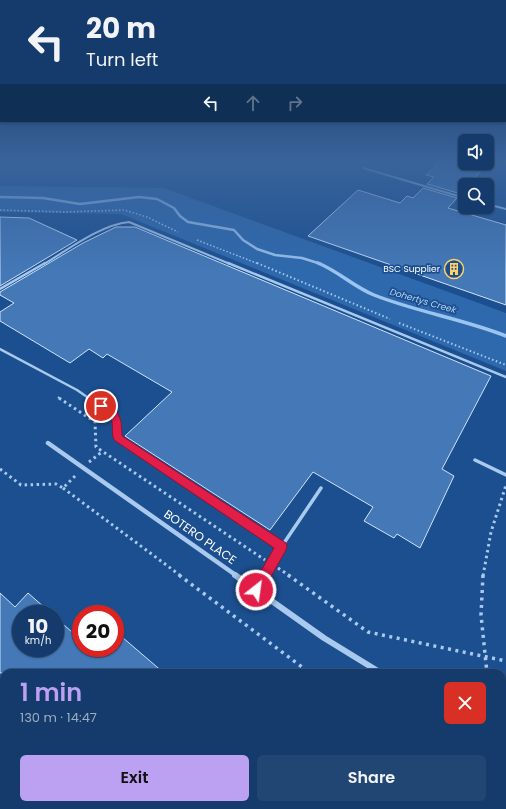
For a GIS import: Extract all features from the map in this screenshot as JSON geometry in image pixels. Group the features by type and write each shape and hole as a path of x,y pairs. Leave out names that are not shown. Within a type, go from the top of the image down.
{"street":[{"name":"BOTERO PLACE","path":"48,442 324,638 373,669"}],"lane":[{"path":"494,206 506,209"},
{"path":"0,289 103,229 118,223 129,222 506,377"},
{"path":"0,349 77,390 114,414 117,421 117,438 282,546"},
{"path":"475,460 506,475"},
{"path":"256,590 282,546 321,488"}],"path":[{"path":"58,397 95,422 96,447 272,564 368,632 506,661"},
{"path":"63,488 103,451"},
{"path":"0,469 21,485 56,484 63,488 305,669"},
{"path":"487,669 481,615 483,575 489,538 497,508 506,485"}],"shaded area":[{"path":"0,198 191,198 506,313 506,371 121,214 0,212"}],"building":[{"name":"BSC Supplier","path":"350,198 383,198 400,203 405,198 456,198 448,208 458,211 458,214 468,214 506,225 506,305 308,236"},
{"path":"0,217 29,218 77,240 0,286"},
{"path":"116,227 135,227 491,376 442,469 454,476 420,548 397,534 394,538 364,521 373,507 313,472 270,530 125,436 172,392 107,354 103,358 89,349 70,363 0,321 0,312 14,303 0,295 0,292 83,243"},
{"path":"0,593 13,605 12,657 64,657 64,625 72,632 72,657 124,657 124,639 159,669 0,669"},
{"path":"28,593 42,605 17,605"}],"waterway":[{"name":"Dohertys Creek","path":"32,198 80,204 133,198"},
{"name":"Dohertys Creek","path":"146,198 157,199 174,208 180,216 188,222 234,230 243,240 257,249 275,255 302,258 318,263"},
{"name":"Dohertys Creek","path":"318,263 374,295 506,336"}],"place":[{"name":"BSC Supplier","path":"454,269"}],"route":[{"path":"101,406 114,414 117,421 117,438 282,546 256,590"}]}
